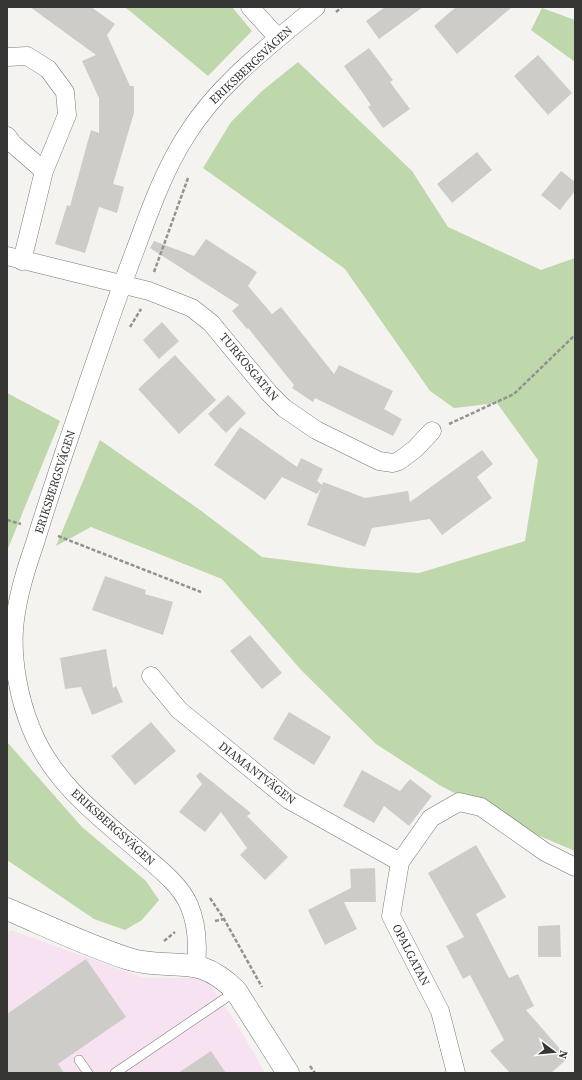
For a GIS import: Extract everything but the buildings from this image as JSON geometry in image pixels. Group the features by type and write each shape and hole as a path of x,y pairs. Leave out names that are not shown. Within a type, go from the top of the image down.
{"street":[{"path":"250,7 278,38"},
{"name":"ERIKSBERGSVÄGEN","path":"196,965 197,947 195,926 189,904 175,885 150,861 78,800 60,776 31,729 18,679 14,631 22,580 39,529 123,284 171,160 187,134 213,98 278,38 316,7"},
{"path":"7,58 27,56 48,69 65,92 67,115 44,171 15,259"},
{"path":"7,136 13,144 44,171"},
{"name":"TURKOSGATAN","path":"15,259 123,284 148,291 192,308 211,323 269,393 284,408 316,430 379,461 393,463 415,448 432,431"},
{"name":"DIAMANTVÄGEN","path":"151,676 179,710 289,800 400,862"},
{"name":"OPALGATAN","path":"456,1073 440,1011 391,916 400,862 431,818 459,802 481,807 545,852 575,867"},
{"path":"7,909 130,959 154,964 196,965 212,971 227,981 236,991 288,1073"}],"lane":[{"path":"115,1073 236,991"},
{"path":"79,1060 88,1073"}],"path":[{"path":"331,16 342,7"},
{"path":"130,328 141,310 191,171"},
{"path":"432,431 514,394 575,335"},
{"path":"7,520 39,529 107,554 201,592"},
{"path":"205,893 224,919 265,993"},
{"path":"159,943 178,930 224,919"},
{"path":"306,1060 315,1073"}],"shaded area":[{"path":"11,930 144,978 206,978 240,1029 265,1073 7,1073 7,933"}],"green space":[{"path":"125,7 232,7 252,31 208,76"},
{"path":"542,8 575,20 575,62 531,30"},
{"path":"298,62 412,171 448,227 541,270 575,258 575,851 535,834 441,786 376,744 301,670 222,579 91,527 56,546 100,440 200,510 262,557 348,568 419,573 525,541 538,460 497,403 454,408 430,391 345,269 203,168 231,122 262,91"},
{"path":"7,393 60,421 7,551"},
{"path":"7,742 82,827 146,881 159,900 142,920 125,930 94,919 7,860"}]}
